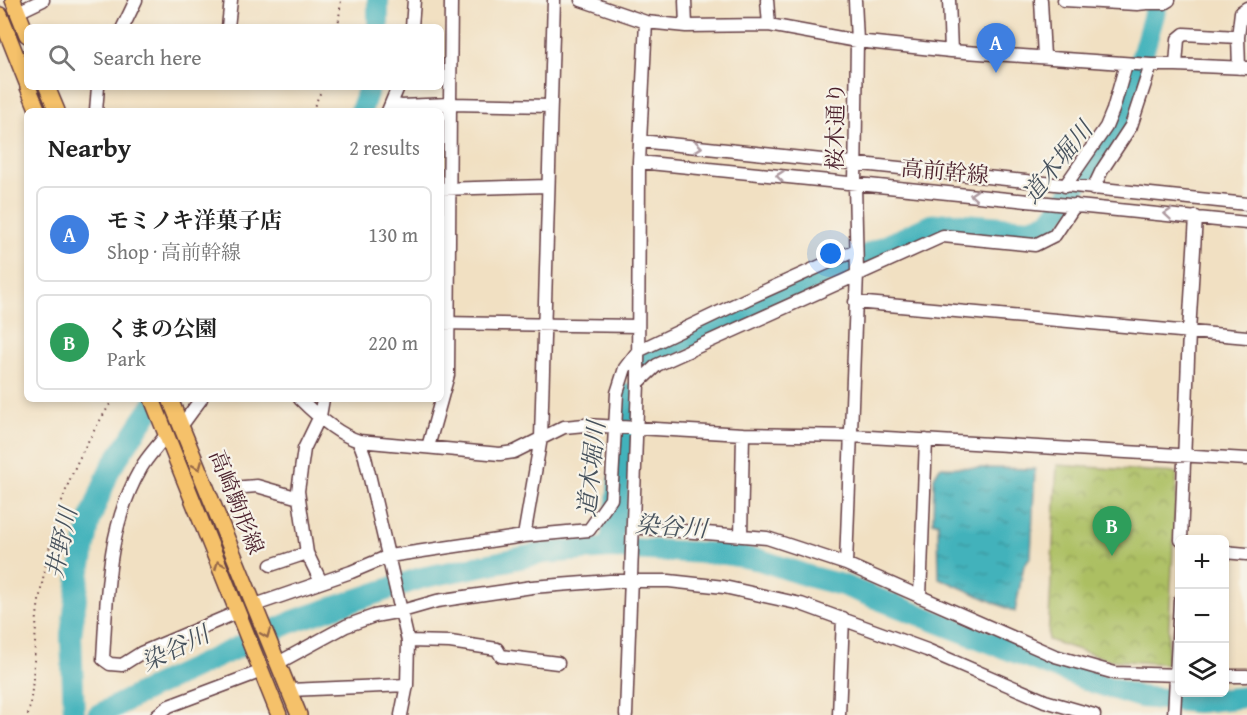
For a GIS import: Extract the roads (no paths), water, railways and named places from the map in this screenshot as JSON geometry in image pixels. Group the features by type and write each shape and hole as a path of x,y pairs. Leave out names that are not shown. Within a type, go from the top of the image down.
{"main road":[{"path":"15,6 24,28"},
{"path":"0,15 24,75"},
{"path":"30,90 37,108"},
{"path":"48,90 56,108"},
{"name":"高崎駒形線","path":"153,402 261,668"},
{"name":"高崎駒形線","path":"176,412 277,661"},
{"path":"277,661 299,715"},
{"path":"261,668 279,715"}],"street":[{"path":"15,6 43,0"},
{"path":"125,24 137,0 146,0"},
{"path":"228,24 231,0"},
{"path":"412,24 414,0"},
{"path":"444,389 448,375 445,323 446,189 451,0"},
{"path":"524,536 541,438 554,0"},
{"path":"582,0 602,3 646,22 686,26 769,25 857,40 951,51 1151,66 1243,68 1238,37 1241,12 1247,8"},
{"path":"685,0 686,26"},
{"path":"767,0 769,25"},
{"name":"桜木通り","path":"855,0 857,274"},
{"path":"950,0 951,51"},
{"path":"1041,0 1044,57"},
{"path":"1064,0 1137,4 1167,2"},
{"path":"626,715 634,428 638,383 639,162 646,22"},
{"path":"1176,65 1178,39 1184,34 1238,37"},
{"path":"1065,186 1106,127 1126,64"},
{"path":"1093,189 1102,170 1131,126 1151,66"},
{"path":"96,108 98,90"},
{"path":"397,90 390,107 450,104 550,106"},
{"name":"高前幹線","path":"640,141 1247,204"},
{"name":"高前幹線","path":"639,162 1196,216 1247,223"},
{"path":"446,189 548,186"},
{"path":"638,383 657,365 943,236 1035,245 1055,235 1075,205"},
{"path":"1181,535 1196,216"},
{"path":"256,607 389,559 524,536 589,530 611,499 617,393 625,368 638,351 747,299 856,251"},
{"path":"846,564 857,274"},
{"path":"855,302 1247,337"},
{"path":"445,323 638,326"},
{"path":"176,412 195,402"},
{"path":"304,402 346,437 359,441 500,454 514,452 564,427 616,427 743,434 852,436 1247,459"},
{"path":"321,582 308,553 298,491 304,449 320,416 322,402"},
{"path":"428,447 440,402"},
{"path":"165,432 141,467 122,509 114,535 105,601 103,659 110,664 122,665 141,653 239,616"},
{"path":"741,537 743,434"},
{"path":"920,597 926,440"},
{"path":"359,441 408,641 407,685 400,715"},
{"path":"231,488 257,486 299,498"},
{"path":"632,530 684,530 767,538 846,564 1055,656 1115,673 1175,677"},
{"path":"1229,552 1247,554"},
{"path":"271,565 308,553"},
{"path":"277,661 346,626 401,609 482,593 630,578 724,587 801,603 927,650 1045,701 1094,715"},
{"path":"839,715 843,618"},
{"path":"408,641 450,642 497,649 501,656 558,663"},
{"path":"157,715 169,706 261,668"},
{"path":"1229,676 1247,676"},
{"path":"289,690 407,685"},
{"path":"1174,715 1176,697"}],"water":[{"path":"940,467 1035,469 1031,556 1024,565 1015,612 939,578 938,522 933,522 934,477"}],"waterway":[{"name":"井野川","path":"378,0 378,24"},
{"name":"道木堀川","path":"645,362 650,356 931,225 949,223 1030,229 1049,222 1115,133 1128,106 1158,0"},
{"name":"井野川","path":"362,108 368,90"},
{"name":"道木堀川","path":"610,548 617,503 626,394"},
{"name":"井野川","path":"74,715 71,635 90,520 110,469 155,402"},
{"name":"染谷川","path":"98,715 294,621 421,578 544,553 610,548 725,554 760,560 842,585 1092,682 1140,697 1197,702 1247,697"}],"place":[{"name":"モミノキ洋菓子店","path":"996,73"},
{"name":"くまの公園","path":"1112,556"}]}
